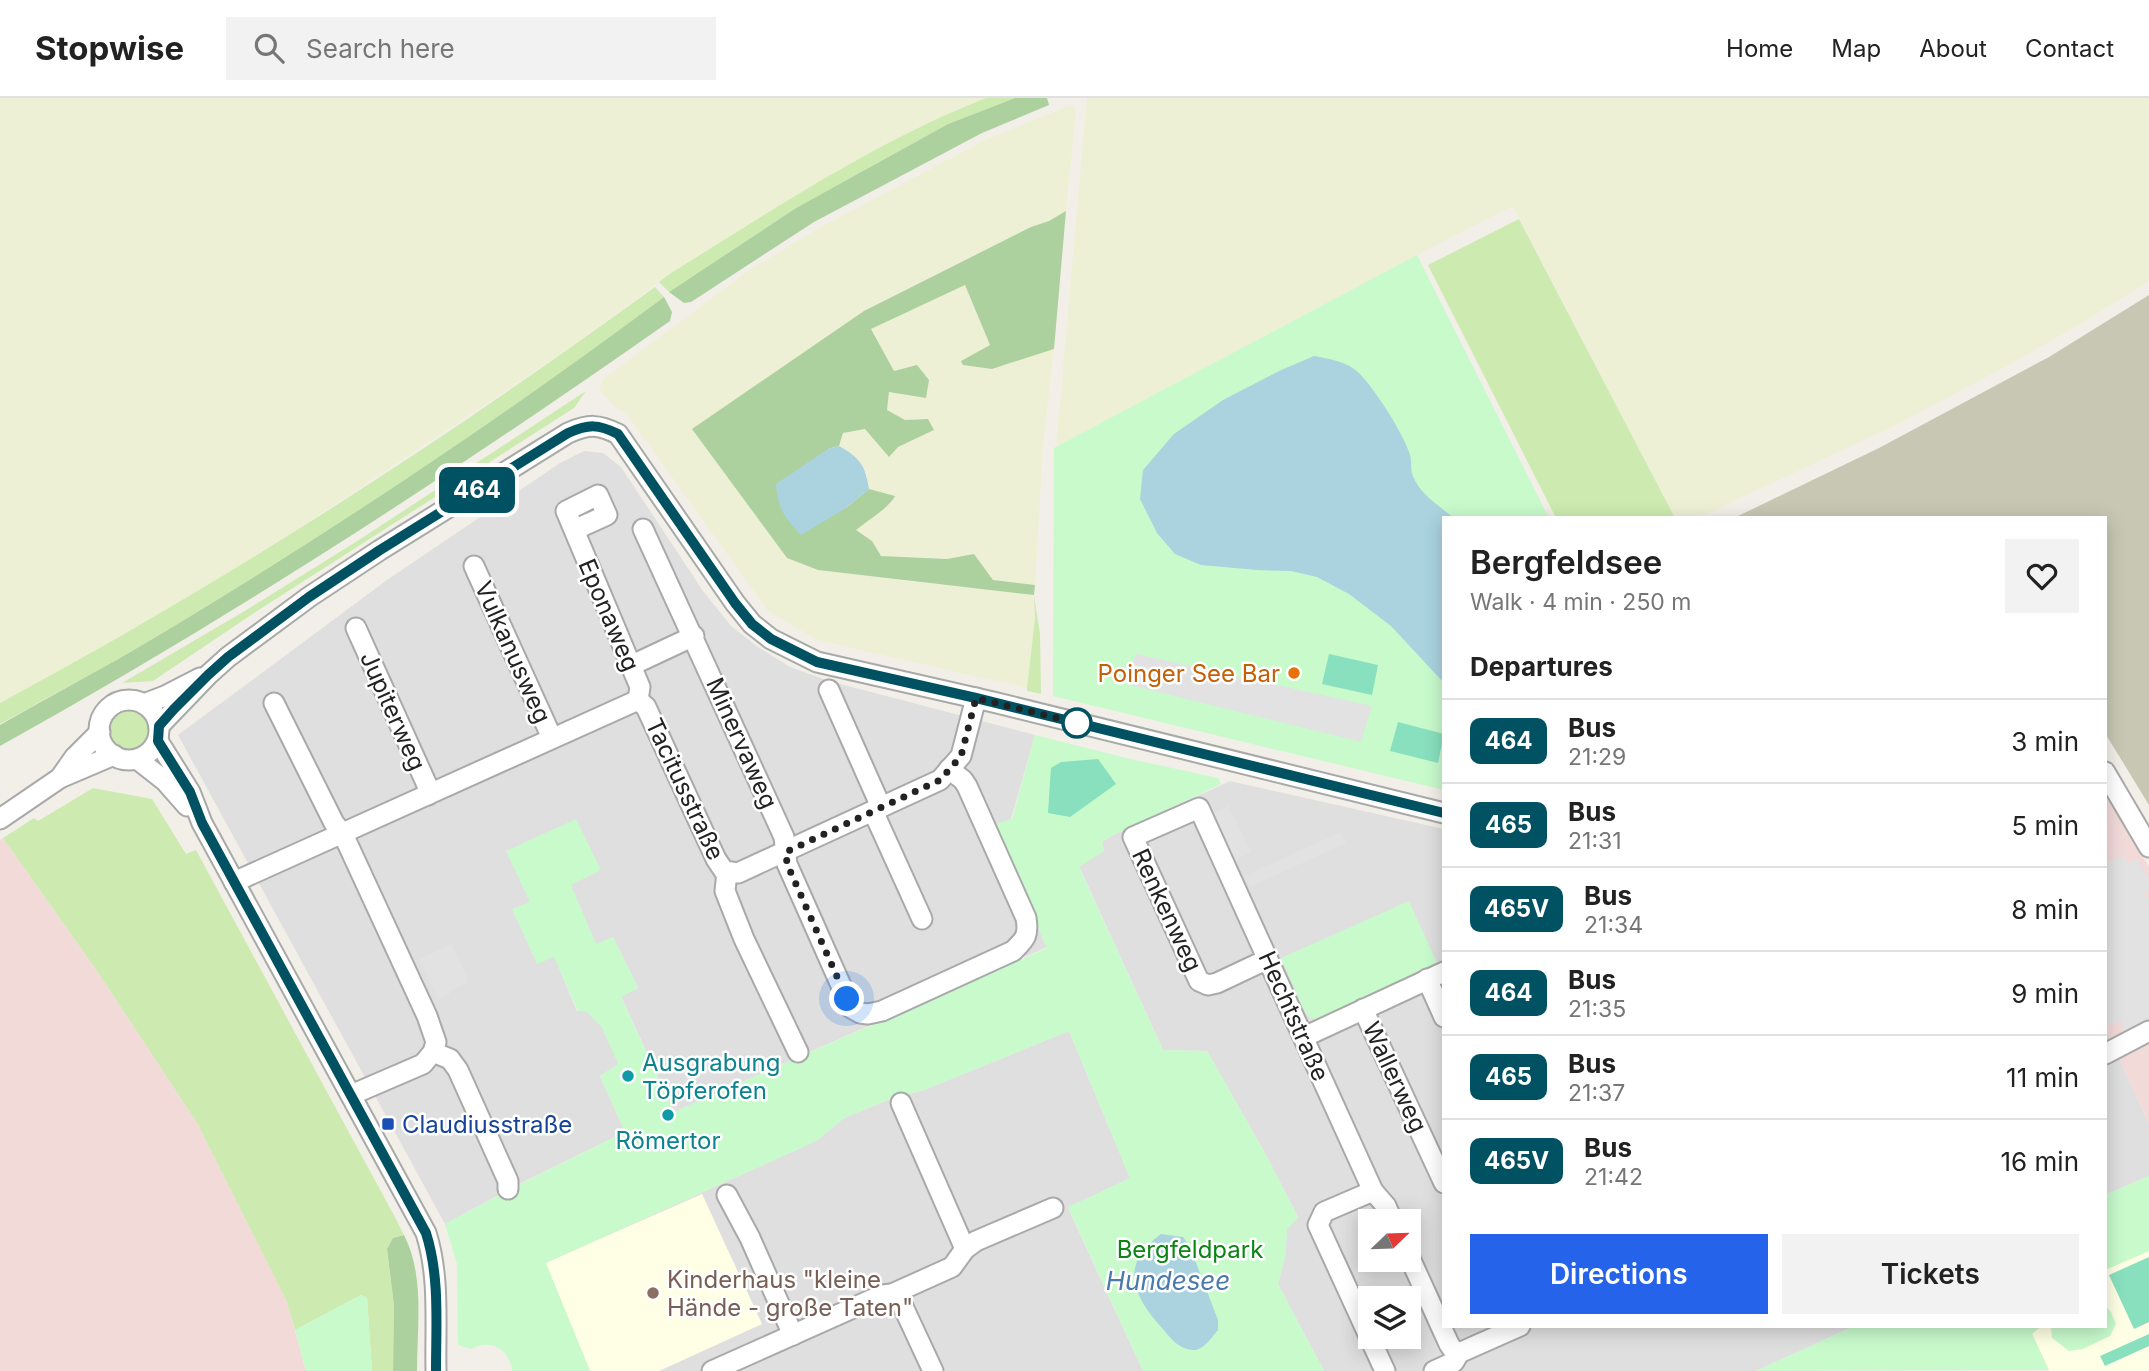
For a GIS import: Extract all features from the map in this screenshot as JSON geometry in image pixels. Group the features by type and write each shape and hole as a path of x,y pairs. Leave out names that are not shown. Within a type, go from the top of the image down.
{"street":[{"path":"436,1371 433,1257 426,1233 202,823 190,792 158,734 154,713 144,704 132,700 113,704 104,713 100,732 104,746 114,755 137,759 151,751 158,734 208,675 228,657 370,556 568,433 588,426 604,427 618,434 752,624 771,639 817,662 976,698 1442,813"},
{"name":"Minervaweg","path":"643,529 784,837 787,864 847,999 852,1008 860,1013 882,1011 1013,951 1026,938 1026,918 967,786 949,769"},
{"name":"Eponaweg","path":"574,530 640,687 638,700"},
{"name":"Vulkanusweg","path":"474,566 552,738"},
{"name":"Jupiterweg","path":"356,628 427,785 428,795"},
{"path":"630,666 694,636"},
{"path":"144,704 208,675"},
{"path":"829,690 922,919"},
{"name":"Tacitusstraße","path":"234,882 638,700 646,707 716,859 727,872 738,873 940,780 961,756 976,698"},
{"path":"274,703 334,823 343,834 427,1016 436,1042 433,1052 423,1064 351,1095"},
{"path":"60,778 74,758 100,732"},
{"path":"0,819 60,778 114,755"},
{"path":"137,759 165,781 202,823"},
{"path":"2107,775 2149,847"},
{"name":"Renkenweg","path":"1199,808 1133,837 1199,981 1208,985 1217,983 1268,959"},
{"name":"Hechtstraße","path":"1199,808 1373,1191 1387,1209"},
{"path":"727,872 725,891 744,939 798,1052"},
{"path":"1304,1037 1435,976 1442,1008"},
{"name":"Wallerweg","path":"1363,1009 1442,1179"},
{"path":"2107,1053 2149,1031"},
{"path":"433,1052 450,1059 458,1070 508,1181 508,1189"},
{"path":"901,1103 965,1249"},
{"path":"1373,1191 1324,1212 1318,1224 1385,1371"},
{"path":"727,1195 750,1238 793,1335"},
{"path":"713,1371 951,1267 965,1249 976,1241 1053,1208"},
{"path":"1416,1272 1449,1344 1459,1353"},
{"path":"892,1294 900,1300 933,1371"},
{"path":"1434,1371 1454,1362 1459,1353 1514,1328"}],"shaded area":[{"path":"0,98 986,98 867,155 671,273 573,346 256,557 85,658 0,703"},
{"path":"1087,98 2149,98 2149,281 2005,367 1898,424 1702,516 1674,516 1513,206 1056,447"},
{"path":"1069,106 1075,107 1076,112 1066,211 864,311 787,558 818,570 1034,595 1035,618 1027,688 817,640 768,611 626,413 616,408 600,391 602,380 752,268 821,227 985,140"},
{"path":"965,285 990,345 961,361 992,369 1054,349 1043,445 1035,585 993,580 974,555 947,559 881,556 872,541 856,530 891,503 895,496 869,489 867,472 839,446 843,433 865,428 897,447 934,430 928,419 905,420 887,410 889,392 926,398 894,372 871,329"},
{"path":"2149,295 2149,805 2107,736 2107,516 1738,516 1879,448 2049,357"},
{"path":"584,451 603,453 621,467 703,591 731,626 758,647 790,667 829,681 1035,735 1011,819 992,826 1047,947 674,1112 621,996 638,988 613,937 596,945 570,885 507,850 530,902 513,909 537,963 554,956 577,1011 586,1010 602,1027 619,1064 600,1076 625,1132 445,1224 178,735 387,580 560,463"},
{"path":"1136,654 1372,706 1361,742 1126,684"},
{"path":"1230,781 1442,829 1442,1328 1850,1328 1756,1371 1324,1371 1278,1284 1285,1257 1287,1229 1298,1217 1207,1051 1163,1050 1079,866 1104,851 1102,842 1111,836"},
{"path":"2107,796 2149,867 2149,1124 2107,1031"},
{"path":"1229,806 1251,852 1234,861 1212,814"},
{"path":"1341,832 1346,843 1250,887 1244,876"},
{"path":"3,838 97,971 197,1123 287,1302 306,1371 0,1371 0,840"},
{"path":"2124,855 2128,863 2137,859 2149,879 2149,890 2145,893 2149,899 2149,1024 2126,1034 2120,1021 2110,1025 2107,1018 2107,862"},
{"path":"452,944 469,982 438,1000 419,959"},
{"path":"1069,1031 1130,1178 1068,1208 1143,1371 590,1371 545,1263 816,1141 844,1118 890,1099 924,1090"},
{"path":"2107,1031 2149,1124 2149,1176 2107,1194"},
{"name":"Kinderhaus \"kleine Hände - große Taten\"","path":"702,1194 762,1324 659,1371 590,1371 545,1263"},
{"path":"2149,1251 2149,1371 2049,1371 2032,1334 2039,1328 2107,1328 2107,1269"}],"green space":[{"path":"986,98 1015,98 948,124 796,208 669,292 659,282 864,156"},
{"path":"1015,98 1047,98 1049,105 982,133 814,222 691,302 684,303 669,292 796,208 948,124"},
{"path":"1066,211 1054,349 992,369 963,365 961,361 990,345 965,285 871,329 894,371 917,365 929,380 926,398 889,392 887,410 905,420 928,419 934,430 898,447 889,457 865,429 843,433 839,446 828,449 846,508 869,489 895,496 856,530 872,541 881,556 947,559 974,554 993,580 1035,585 1034,595 818,570 787,558 692,429 864,311"},
{"path":"1519,219 1674,516 1555,516 1428,265"},
{"path":"1417,255 1548,516 1442,516 1442,790 1053,696 1054,448"},
{"path":"655,287 664,297 430,463 166,631 0,724 0,703 169,608 335,506 497,399"},
{"path":"664,297 672,312 670,321 506,434 172,647 0,746 0,725 166,631 310,541 430,463"},
{"path":"586,391 574,408 254,613 153,681 122,683 362,538"},
{"path":"1034,595 1040,634 1041,694 1027,691 1035,618"},
{"path":"1329,654 1378,665 1372,695 1322,684"},
{"path":"130,707 145,714 152,729 145,744 130,751 115,744 108,729 115,714"},
{"path":"1398,722 1442,733 1438,763 1390,751"},
{"name":"Bergfeldpark","path":"1035,735 1218,778 1221,784 1111,836 1102,842 1104,851 1079,867 1163,1050 1207,1051 1298,1217 1287,1230 1285,1257 1278,1284 1324,1371 1143,1371 1068,1207 1130,1178 1069,1031 924,1090 890,1099 844,1118 816,1141 546,1263 590,1371 512,1371 503,1351 492,1345 471,1349 458,1345 457,1264 445,1224 625,1132 600,1076 618,1064 602,1027 586,1011 578,1011 554,957 537,964 512,909 530,902 506,851 576,819 601,870 571,885 596,944 613,937 638,988 621,997 674,1112 1047,948 991,825 1012,819"},
{"path":"1098,759 1116,784 1070,817 1048,813 1051,768 1061,762"},
{"path":"93,788 152,799 186,854 196,850 397,1221 404,1235 393,1238 387,1249 394,1305 393,1371 372,1371 367,1298 361,1295 295,1330 287,1302 197,1123 97,971 3,838 34,818 38,821"},
{"path":"1409,901 1438,965 1316,1019 1310,1018 1281,958"},
{"path":"2149,1176 2149,1251 2107,1269 2107,1194"},
{"path":"404,1235 411,1251 417,1284 417,1371 393,1371 394,1305 387,1249 393,1238"},
{"path":"2149,1257 2149,1322 2134,1329 2109,1275"},
{"path":"361,1295 367,1298 372,1371 306,1371 295,1330"},
{"path":"2107,1307 2116,1324 2110,1336 2083,1349 2069,1351 2052,1338 2051,1328 2107,1328"},
{"path":"1850,1328 2039,1328 2032,1334 2049,1370 1756,1371"},
{"path":"2149,1334 2149,1346 2105,1366 2100,1356"}],"water":[{"path":"1314,356 1338,361 1359,373 1402,435 1416,482 1452,516 1442,516 1442,681 1391,626 1349,594 1317,577 1291,571 1201,565 1175,554 1157,533 1140,499 1143,470 1174,434 1223,400"},
{"path":"839,446 860,463 869,489 846,508 801,535 783,512 776,484 828,449"},
{"name":"Hundesee","path":"1161,1234 1183,1237 1190,1247 1218,1320 1218,1330 1197,1350 1179,1346 1172,1340 1144,1305 1138,1293 1135,1269 1139,1257"}],"bus line":[{"name":"464","path":"436,1371 435,1280 433,1257 426,1233 202,823 190,792 158,741 159,726 228,657 309,597 568,433 588,426 604,427 618,434 752,624 771,639 817,662 976,698 1442,813"}],"place":[{"name":"Poinger See Bar","path":"1294,673"},
{"name":"Ausgrabung Töpferofen","path":"628,1076"},
{"name":"Römertor","path":"668,1115"},
{"name":"Claudiusstraße","path":"388,1124"},
{"name":"Kinderhaus \"kleine Hände - große Taten\"","path":"653,1293"}],"route":[{"path":"847,999 787,864 786,852 940,780 961,756 976,698 1077,723"}]}
